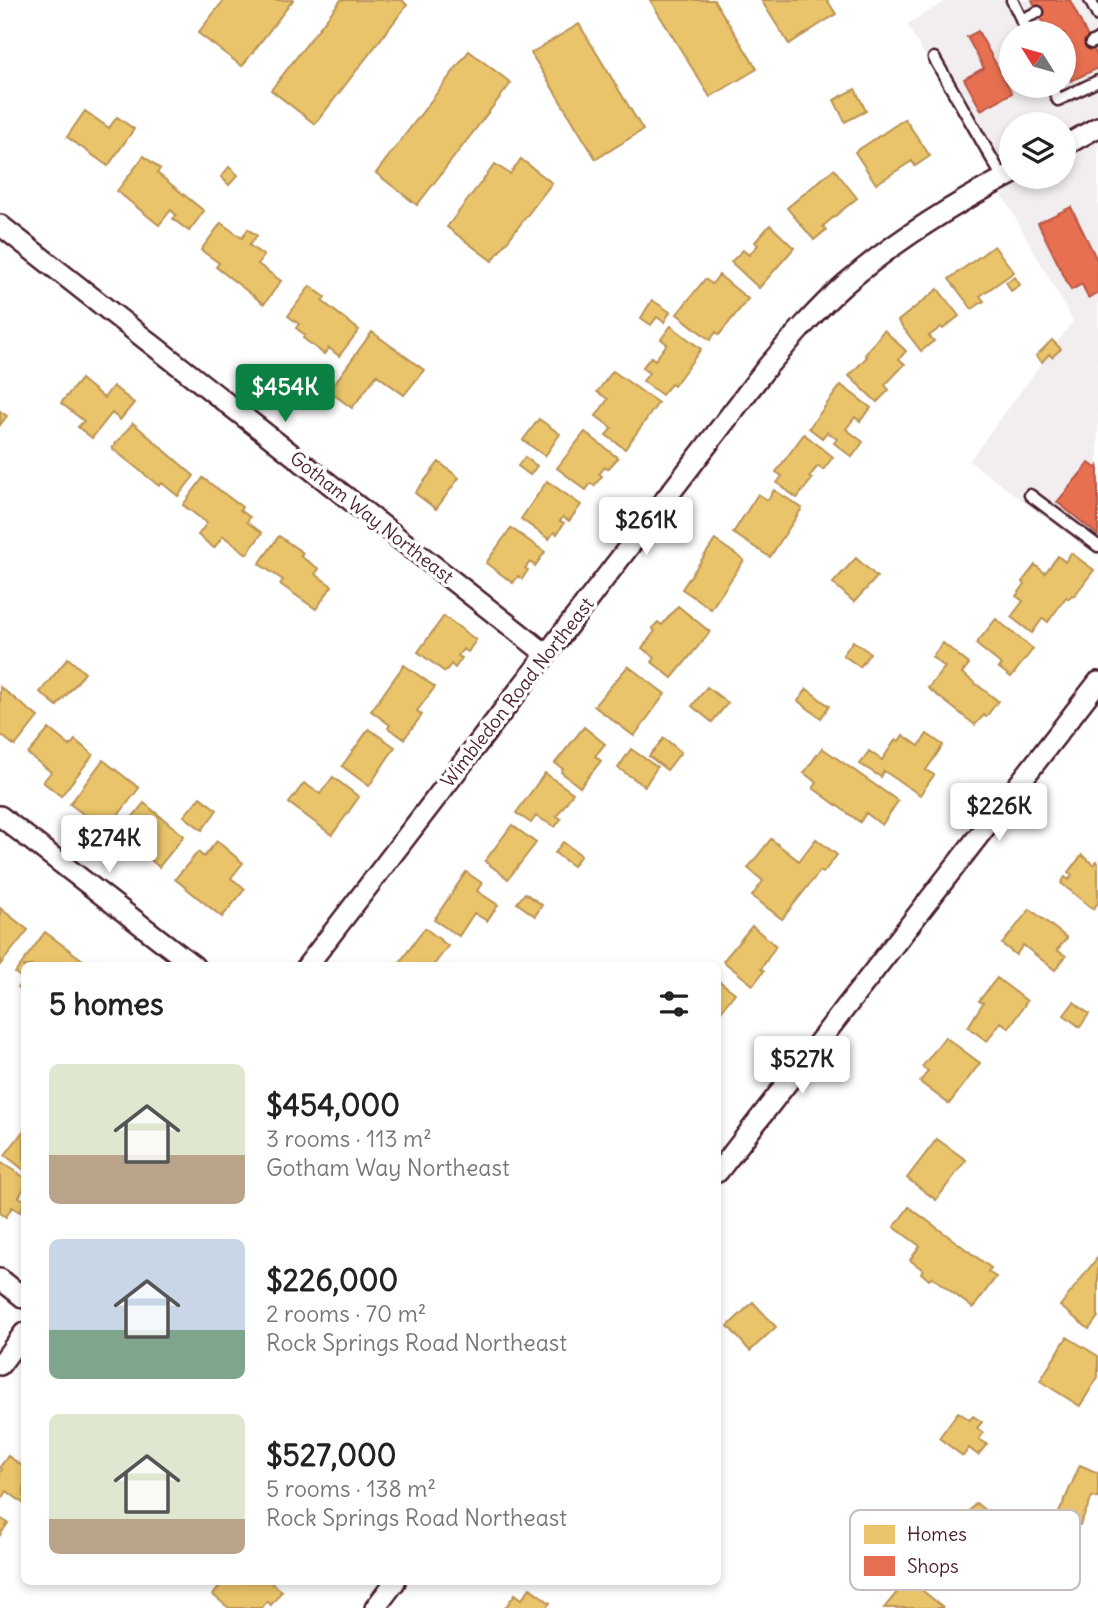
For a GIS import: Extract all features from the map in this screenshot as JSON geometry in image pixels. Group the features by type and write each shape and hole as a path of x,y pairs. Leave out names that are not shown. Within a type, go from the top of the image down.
{"street":[{"path":"1076,139 1098,127"},
{"name":"Wimbledon Road Northeast","path":"310,962 767,367 805,323 845,285 898,242 953,205 999,180"},
{"name":"Gotham Way Northeast","path":"0,225 546,654"},
{"path":"721,1168 1098,682"},
{"path":"0,816 189,962"},
{"path":"0,1279 21,1296"},
{"path":"0,1365 21,1337"},
{"path":"375,1608 393,1585"}],"lane":[{"path":"1012,0 1021,20 1038,12"},
{"path":"1090,0 1098,16"},
{"path":"934,58 999,163"},
{"path":"1076,91 1098,81"},
{"path":"1030,495 1098,546"}],"shaded area":[{"path":"948,0 1098,0 1098,557 969,461 1073,321 999,189 1076,189 1076,112 999,112 999,189 907,24"}],"building: Homes":[{"path":"224,0 293,0 242,66 198,33"},
{"path":"341,0 402,0 407,5 315,124 271,90"},
{"path":"650,0 714,0 757,69 710,97"},
{"path":"761,0 827,0 836,14 789,44"},
{"path":"579,24 643,130 596,159 531,53"},
{"path":"469,51 511,83 417,205 376,173"},
{"path":"855,89 866,111 845,122 834,100"},
{"path":"85,111 109,128 117,117 134,129 108,166 67,137"},
{"path":"905,119 930,156 915,166 912,161 876,184 855,152"},
{"path":"144,156 160,169 157,173 204,211 189,231 173,219 176,215 171,210 159,225 117,191"},
{"path":"521,159 552,183 492,261 447,227 495,164 510,174"},
{"path":"229,167 238,175 229,185 221,177"},
{"path":"834,169 857,198 823,226 826,230 814,240 787,208"},
{"path":"221,223 242,238 248,229 257,236 249,245 264,256 258,264 281,281 264,304 216,267 219,263 201,250"},
{"path":"770,225 794,248 759,288 731,262 743,250 749,255 758,245 755,242"},
{"path":"994,246 1014,272 980,296 984,301 972,309 949,279"},
{"path":"719,275 748,299 719,335 716,332 710,340 677,314 705,279 712,284"},
{"path":"1015,277 1020,285 1011,291 1006,282"},
{"path":"310,286 325,297 322,301 359,330 339,356 329,348 324,354 303,338 305,335 296,328 299,324 288,316"},
{"path":"938,289 959,316 929,336 934,341 921,351 898,321"},
{"path":"652,300 670,312 664,322 657,317 651,325 641,318"},
{"path":"671,326 701,349 674,386 671,384 662,395 643,381 649,373 642,368 651,357 655,360 667,344 661,339"},
{"path":"884,330 906,351 899,359 905,364 885,385 889,390 877,402 849,376 867,357 865,355"},
{"path":"372,332 424,370 404,395 377,375 352,408 329,391"},
{"path":"1052,340 1061,349 1052,357 1049,354 1042,362 1036,356"},
{"path":"613,371 658,403 625,449 606,435 612,428 596,416 608,399 597,392"},
{"path":"81,379 104,398 113,386 134,403 120,420 112,413 92,438 78,427 84,421 61,403"},
{"path":"841,385 871,408 860,421 855,417 846,429 863,442 852,457 834,443 837,439 827,432 822,438 809,428"},
{"path":"0,411 7,416 0,425"},
{"path":"539,419 560,434 545,456 523,440"},
{"path":"133,423 194,476 178,496 162,483 159,486 112,448"},
{"path":"585,432 618,458 599,474 602,476 594,486 591,483 586,490 557,468"},
{"path":"804,434 833,457 823,470 818,466 809,477 812,479 797,498 777,483 782,476 776,472"},
{"path":"525,457 537,466 530,475 518,466"},
{"path":"439,462 459,478 436,509 415,493"},
{"path":"203,478 242,507 240,510 250,517 247,522 262,533 247,554 223,536 214,548 198,535 207,523 183,505"},
{"path":"547,481 581,505 569,521 563,517 560,521 564,523 557,534 554,532 549,539 521,519"},
{"path":"774,490 802,508 770,557 733,533 758,494 768,500"},
{"path":"511,528 545,552 535,566 530,562 522,579 518,576 513,583 486,563"},
{"path":"279,536 303,553 300,556 319,569 315,574 332,586 316,609 280,584 283,580 259,564"},
{"path":"715,540 744,560 711,609 682,589"},
{"path":"1071,553 1094,570 1074,596 1069,599 1066,597 1048,622 1043,618 1032,633 1011,617 1023,601 1016,596 1025,584 1022,582 1035,565 1045,573 1058,556 1065,562"},
{"path":"856,558 877,577 854,602 833,583"},
{"path":"678,606 710,632 672,678 652,662 655,658 642,648 655,631 652,628 658,622 662,625"},
{"path":"444,616 476,640 468,652 463,649 458,656 462,658 455,668 451,664 445,672 418,652"},
{"path":"996,619 1033,649 1011,677 999,668 1002,665 976,644"},
{"path":"853,641 870,653 860,667 843,655"},
{"path":"943,643 969,664 962,673 998,701 986,717 984,715 975,725 928,688 945,667 932,657"},
{"path":"68,658 85,673 57,706 40,692"},
{"path":"404,665 435,687 417,711 422,715 404,739 371,711"},
{"path":"628,666 665,694 634,736 594,706"},
{"path":"0,687 38,717 15,746 0,734"},
{"path":"707,687 728,703 712,722 692,706"},
{"path":"807,689 829,706 821,718 798,701"},
{"path":"584,727 605,744 595,756 601,761 580,787 561,772 563,769 555,763"},
{"path":"49,729 70,746 75,740 93,755 61,796 43,782 51,772 28,754"},
{"path":"369,729 395,747 369,786 342,766"},
{"path":"927,734 943,745 926,770 934,775 920,795 884,771 881,777 860,764 869,751 882,760 896,739 899,741 903,735 919,746"},
{"path":"664,738 681,752 667,770 649,756"},
{"path":"822,748 898,801 882,825 866,813 860,822 813,788 817,783 804,773"},
{"path":"631,749 657,767 645,786 618,768"},
{"path":"103,760 139,788 106,831 70,804"},
{"path":"545,773 573,793 557,816 561,819 555,827 536,816 531,823 516,813"},
{"path":"333,777 359,797 332,835 289,803 304,783 320,794"},
{"path":"200,797 217,810 202,830 184,816"},
{"path":"144,803 184,836 159,867 144,854 139,859 115,839"},
{"path":"512,825 536,843 508,879 485,861"},
{"path":"771,839 799,861 816,839 837,855 823,873 820,871 782,919 752,896 763,881 748,868"},
{"path":"217,841 243,863 231,878 245,889 222,917 175,879 198,852 204,857"},
{"path":"563,842 581,855 573,866 555,853"},
{"path":"1082,855 1094,865 1096,861 1098,863 1098,903 1093,909 1061,883 1065,877 1069,880 1072,875 1068,872"},
{"path":"466,872 482,883 477,891 498,905 487,921 474,913 459,936 434,920"},
{"path":"525,893 542,905 535,916 517,903"},
{"path":"0,908 28,930 0,965"},
{"path":"1030,909 1067,938 1057,950 1066,956 1055,970 1023,945 1016,955 1002,944"},
{"path":"752,926 776,946 761,969 764,971 753,985 723,961"},
{"path":"425,928 448,946 436,962 400,962"},
{"path":"45,932 84,961 83,962 23,962"},
{"path":"21,965 21,978 15,973"},
{"path":"997,978 1027,1001 1009,1028 1001,1022 987,1041 968,1027 983,1003 979,1001"},
{"path":"721,982 735,993 721,1011"},
{"path":"1074,1002 1089,1014 1080,1027 1064,1015"},
{"path":"945,1037 980,1063 949,1104 920,1082 928,1071 922,1067"},
{"path":"21,1134 21,1168 5,1155"},
{"path":"937,1139 966,1160 936,1200 907,1178"},
{"path":"0,1162 21,1175 21,1210 20,1212 12,1207 6,1217 0,1213"},
{"path":"909,1207 991,1268 988,1272 996,1277 973,1308 932,1277 929,1280 921,1273 923,1270 910,1260 920,1246 894,1227"},
{"path":"1098,1257 1098,1317 1089,1329 1060,1306"},
{"path":"753,1302 776,1327 750,1351 728,1326"},
{"path":"1067,1337 1098,1356 1098,1377 1080,1406 1040,1381"},
{"path":"958,1412 970,1420 973,1416 982,1422 977,1428 983,1433 979,1439 987,1444 978,1455 969,1448 963,1456 939,1438"},
{"path":"8,1456 21,1465 21,1502 7,1491 2,1499 0,1497 0,1467"},
{"path":"1080,1465 1098,1473 1098,1498 1092,1497 1080,1525 1080,1510 1060,1510"},
{"path":"976,1503 985,1510 970,1510"},
{"path":"0,1518 8,1523 0,1535"},
{"path":"221,1585 274,1585 282,1591 271,1605 267,1601 262,1608 229,1608 213,1595"},
{"path":"530,1588 550,1603 546,1608 505,1608 515,1594 522,1599"},
{"path":"899,1590 922,1590 943,1607 943,1608 884,1608"}],"building: Shops":[{"path":"1032,0 1070,0 1098,58 1098,68 1076,79 1076,21 1042,21"},
{"path":"978,31 999,69 999,98 1003,98 981,110 964,79 984,68 967,37"},
{"path":"1071,207 1098,262 1098,293 1088,298 1082,284 1071,290 1038,223"},
{"path":"1089,463 1096,468 1098,466 1098,535 1057,502"}]}
